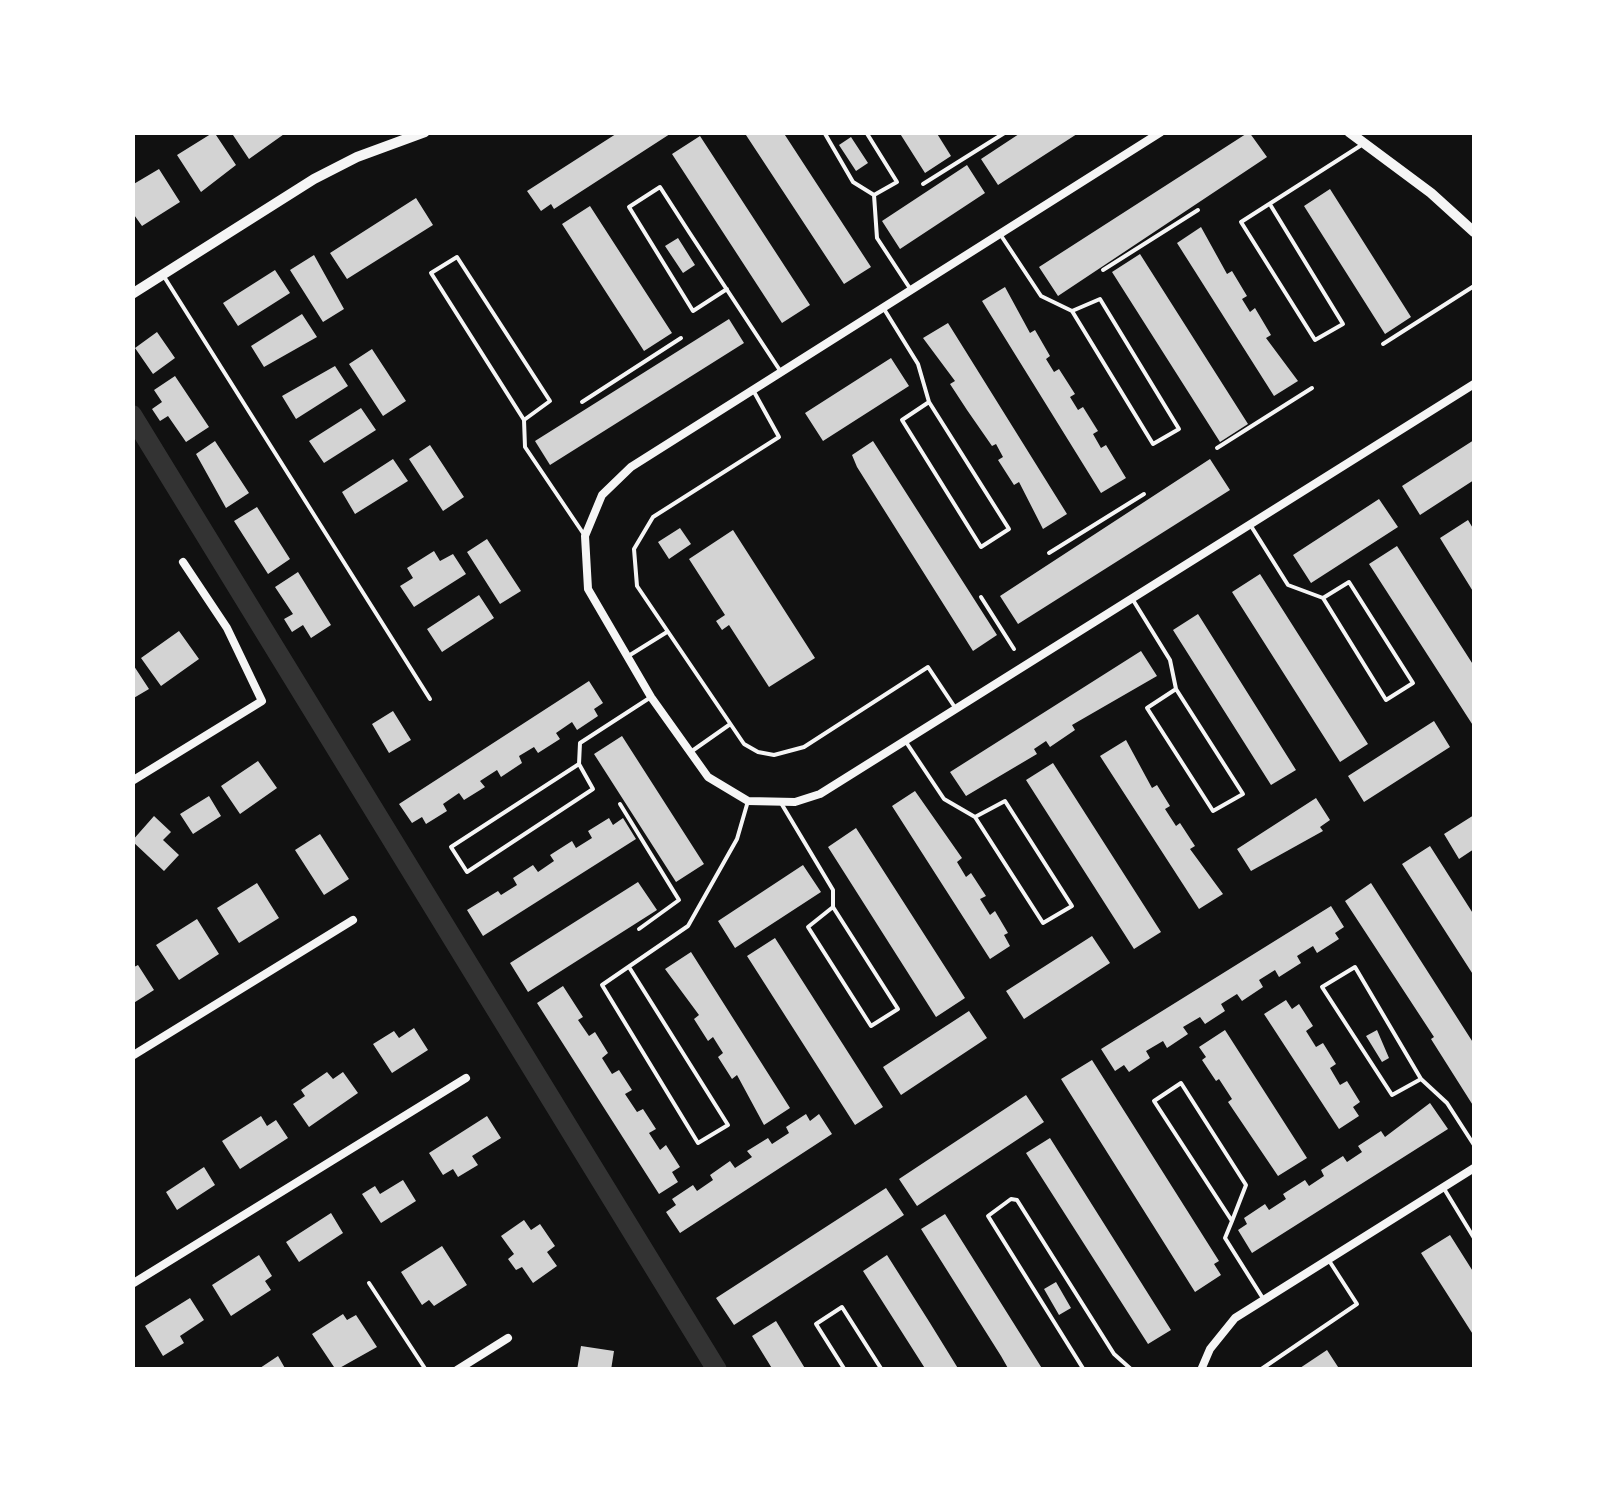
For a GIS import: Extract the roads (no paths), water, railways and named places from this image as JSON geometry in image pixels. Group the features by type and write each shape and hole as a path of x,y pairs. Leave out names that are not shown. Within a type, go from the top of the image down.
{"street":[{"path":"132,294 314,179 357,156 425,132"},
{"path":"1161,132 610,484 596,506 585,536 588,589 650,697 708,777 748,802 782,803 820,794 1474,384"},
{"path":"1349,132 1474,232"},
{"path":"132,781 262,701 227,628 184,562"},
{"path":"132,1056 353,920"},
{"path":"132,1284 466,1078"},
{"path":"1202,1370 1218,1338 1236,1318 1474,1168"},
{"path":"457,1370 508,1338"}],"lane":[{"path":"824,132 853,182 874,195"},
{"path":"866,132 896,182 874,195"},
{"path":"1271,206 1343,324 1315,340 1241,222 1364,143"},
{"path":"727,289 693,311 629,207 660,187 782,372"},
{"path":"874,195 877,238 911,291"},
{"path":"1000,234 1041,296 1072,311 1153,444 1178,428 1100,300 1072,311"},
{"path":"524,420 550,401 456,257 431,274 524,420 525,447 585,536"},
{"path":"163,275 430,698"},
{"path":"883,308 918,364 930,402 1009,530 981,546 902,420 930,402"},
{"path":"753,390 779,437 653,518 634,549 637,586 744,744 758,752 790,754 928,668 956,710"},
{"path":"1250,525 1288,585 1323,598 1386,700 1414,684 1349,582 1323,598"},
{"path":"1132,600 1170,660 1176,690 1242,794 1213,811 1147,708 1176,690"},
{"path":"626,658 667,632"},
{"path":"580,764 451,847 467,872 593,789 580,764 580,742 650,697"},
{"path":"688,754 730,724"},
{"path":"906,742 944,799 975,817 1043,923 1072,906 1004,801 975,817"},
{"path":"629,968 728,1124 698,1143 602,985 688,926 737,839 748,802"},
{"path":"782,803 833,890 833,907 898,1009 871,1026 808,927 833,907"},
{"path":"1421,1078 1392,1095 1322,986 1355,968 1421,1078 1447,1103 1474,1144"},
{"path":"1232,1220 1154,1101 1181,1082 1246,1186 1232,1220 1224,1238 1264,1300"},
{"path":"1442,1187 1474,1238"},
{"path":"1084,1370 988,1216 1011,1199 1017,1200 1114,1354 1132,1370"},
{"path":"1260,1370 1356,1304 1328,1259"},
{"path":"369,1283 426,1370"},
{"path":"845,1370 816,1324 842,1306 882,1370"}],"waterway":[{"path":"132,415 717,1370"}]}
